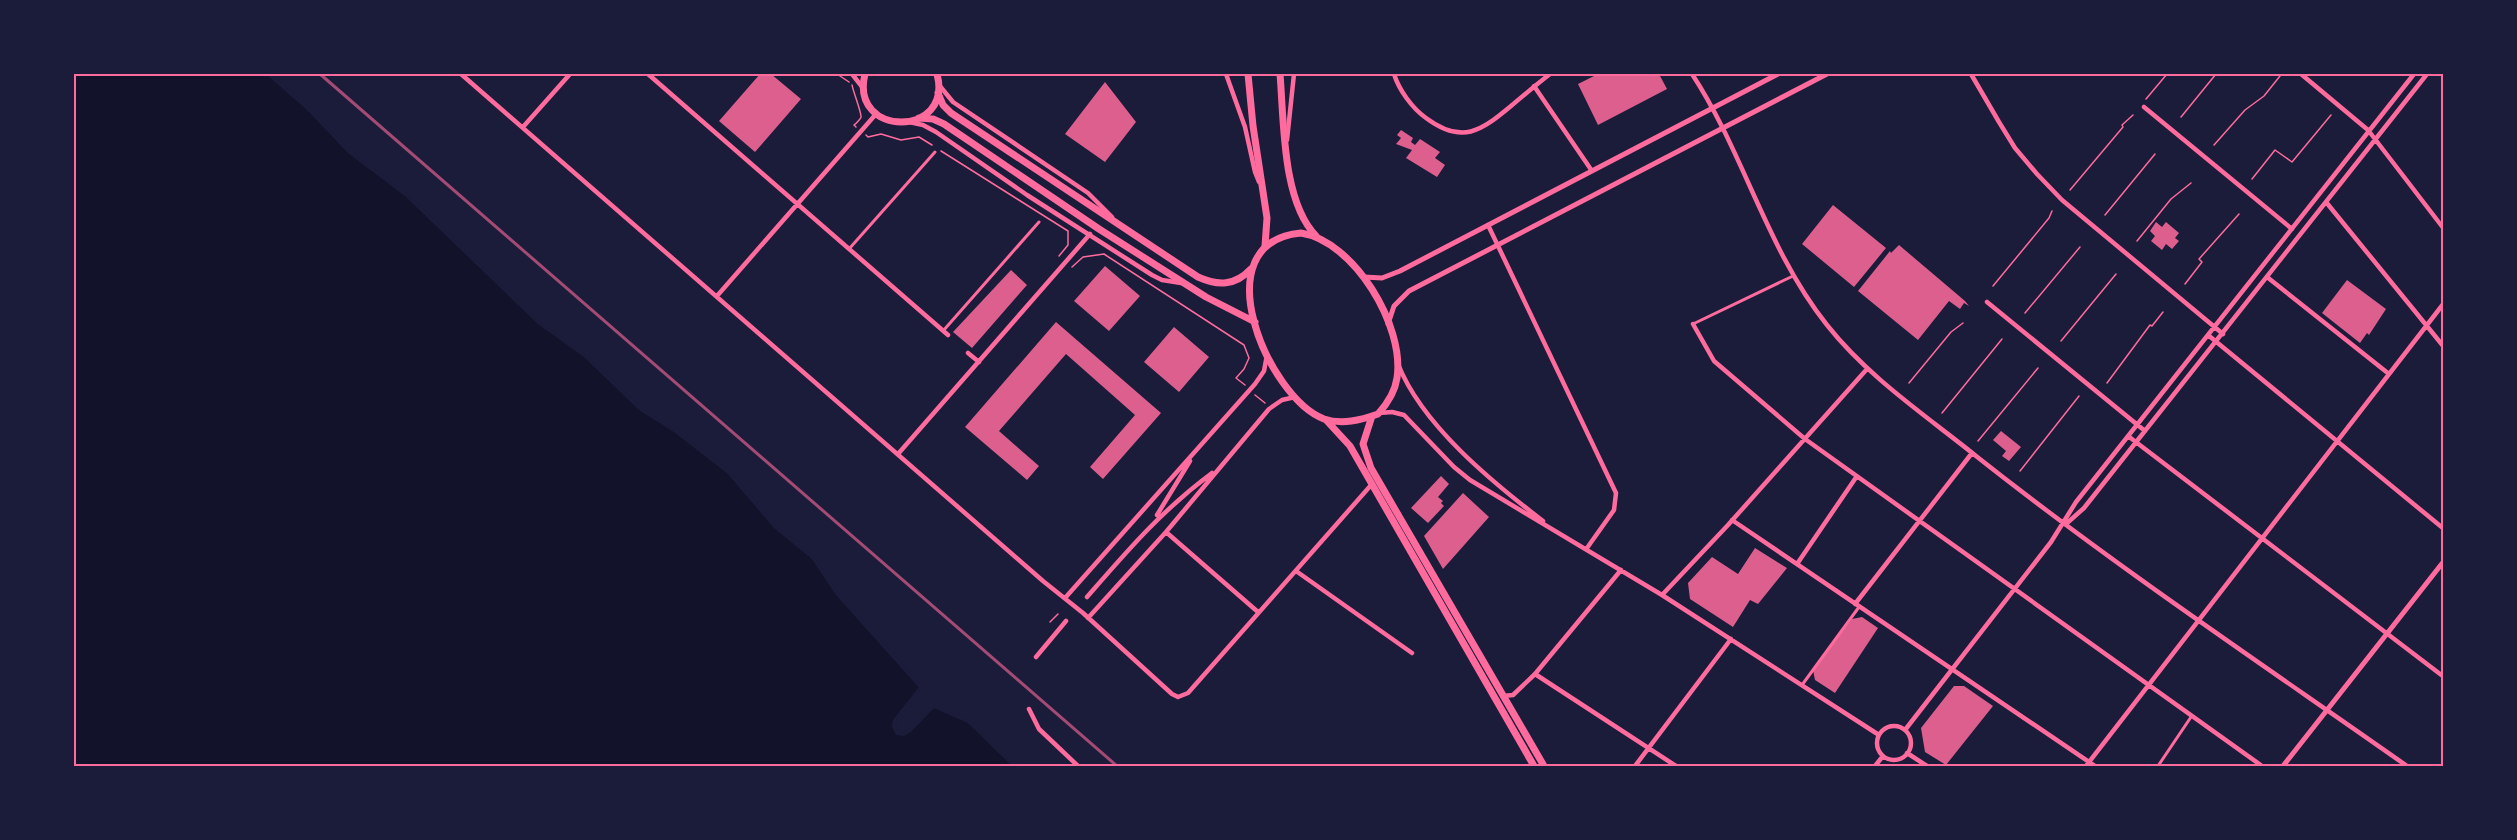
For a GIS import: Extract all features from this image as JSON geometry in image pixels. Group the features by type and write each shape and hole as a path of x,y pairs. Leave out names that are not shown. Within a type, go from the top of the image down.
{"main road":[{"path":"864,74 863,88 866,99 876,114 892,122 909,122 919,118 932,108 939,89"},
{"path":"938,74 943,105 955,116 1117,224 1209,282 1217,284 1234,281 1251,269 1265,246 1268,224 1248,74"},
{"path":"1280,74 1294,200 1305,224 1316,236 1338,250 1364,277 1389,324 1398,362 1395,390 1375,415 1363,444 1368,462 1544,766"},
{"path":"919,118 933,119 944,124 1099,229 1186,284 1255,322"},
{"path":"1265,246 1276,239 1293,234 1316,236"},
{"path":"1251,269 1249,290 1255,322 1267,354 1297,397 1314,413 1325,419 1350,446 1534,766"},
{"path":"1325,419 1345,422 1375,415"}],"street":[{"path":"461,74 1088,618 1167,690 1178,697 1188,693 1372,484"},
{"path":"524,127 570,74"},
{"path":"648,74 946,333 1039,222"},
{"path":"852,74 863,88"},
{"path":"1226,74 1245,127 1255,172 1263,190"},
{"path":"1287,142 1294,74"},
{"path":"1394,74 1403,93 1424,117 1447,131 1469,133 1488,125 1550,74"},
{"path":"1692,74 1712,108 1793,276 1826,325 1867,369 2064,525 2407,766"},
{"path":"1364,277 1374,279 1389,277 1778,74"},
{"path":"1389,324 1394,306 1402,296 1827,74"},
{"path":"1971,74 2004,131 2037,174 2062,200 2223,334"},
{"path":"2301,74 2368,130 2444,229"},
{"path":"1905,730 2064,525 2076,502 2414,74"},
{"path":"2064,525 2084,508 2427,74"},
{"path":"1534,86 1592,171"},
{"path":"939,89 953,102 1088,193 1117,224"},
{"path":"2143,106 2292,229"},
{"path":"717,296 876,114"},
{"path":"909,122 927,127 1152,275 1162,280 1186,284"},
{"path":"849,249 935,152"},
{"path":"2326,202 2444,347"},
{"path":"1488,225 1616,493 1614,510 1587,549"},
{"path":"898,454 1090,234"},
{"path":"1793,276 1694,324 1714,361 1805,438 2262,766"},
{"path":"2267,277 2389,374"},
{"path":"1987,302 2145,431"},
{"path":"2087,765 2444,303"},
{"path":"2208,335 2444,529"},
{"path":"968,353 979,362"},
{"path":"1065,598 1250,390 1264,371 1267,354"},
{"path":"1398,362 1406,384 1418,401 1472,462 1498,488 1555,530"},
{"path":"1662,595 1867,369"},
{"path":"1088,618 1166,532 1206,486 1214,472 1271,408 1285,398 1297,397"},
{"path":"1375,415 1392,412 1404,415 1470,480 1662,595 1879,735"},
{"path":"2128,436 2444,677"},
{"path":"1802,686 1918,520 1972,453"},
{"path":"1152,522 1174,490 1194,454"},
{"path":"1087,597 1152,522 1179,497 1214,472"},
{"path":"1797,564 1857,476"},
{"path":"1732,520 1952,669 2087,765 2095,766"},
{"path":"1166,532 1258,612"},
{"path":"2283,766 2444,561"},
{"path":"1503,696 1513,695 1535,674 1621,570"},
{"path":"1296,571 1412,652"},
{"path":"1036,657 1066,621"},
{"path":"1635,766 1731,639"},
{"path":"1535,674 1676,766"},
{"path":"1029,709 1039,729 1078,766"},
{"path":"2158,766 2191,717"},
{"path":"1891,726 1905,730 1910,743 1907,753 1896,759 1883,756 1877,746 1879,735 1884,729 1891,726"},
{"path":"1907,753 1927,766"},
{"path":"1875,766 1883,756"}],"path":[{"path":"2143,106 2167,74"},
{"path":"2181,117 2216,74"},
{"path":"2214,145 2245,110 2264,96 2280,76"},
{"path":"2070,190 2123,127 2122,125 2137,110"},
{"path":"2252,179 2274,150 2292,162 2331,115"},
{"path":"2105,215 2155,154"},
{"path":"2137,241 2171,199 2191,183"},
{"path":"1993,286 2049,218 2052,211"},
{"path":"2185,284 2202,262 2199,259 2240,214"},
{"path":"2025,313 2080,247"},
{"path":"2061,341 2116,274"},
{"path":"2107,382 2163,312"},
{"path":"1908,383 1951,332 1963,323"},
{"path":"1942,413 2002,339"},
{"path":"1978,441 2038,369"},
{"path":"1236,378 1271,408"},
{"path":"2020,471 2079,396"},
{"path":"1050,622 1058,614"}],"shaded area":[{"path":"74,74 266,74 307,110 348,153 405,196 538,324 584,357 639,410 674,432 728,474 774,528 812,559 836,595 919,688 893,720 892,726 896,734 904,736 934,708 968,723 1012,766 74,766"}],"pier":[{"path":"266,74 270,74 309,107 350,151 407,193 540,322 586,355 641,407 730,471 777,526 814,557 839,593 922,686 896,721 898,732 904,733 935,705 970,720 1015,766 1012,766 968,723 934,708 911,732 904,736 896,735 892,727 893,720 919,687 836,595 812,559 774,528 728,474 674,432 639,410 584,357 538,324 405,196 348,153 307,110"}],"building":[{"path":"760,74 771,74 801,99 755,152 719,121"},
{"path":"1598,74 1659,74 1667,89 1598,125 1578,84"},
{"path":"1105,82 1136,122 1105,162 1065,134"},
{"path":"1401,130 1413,138 1411,142 1415,145 1420,139 1440,152 1435,158 1445,165 1437,177 1406,158 1412,150 1396,144 1401,138 1397,135"},
{"path":"1833,205 1886,248 1854,287 1802,244"},
{"path":"2156,222 2162,227 2166,222 2179,233 2175,238 2179,241 2172,249 2166,244 2162,250 2151,241 2155,236 2150,231"},
{"path":"1899,245 1969,306 1964,303 1960,309 1949,301 1918,340 1858,291 1890,251 1891,253"},
{"path":"1105,266 1140,296 1109,331 1074,301"},
{"path":"1011,270 1027,285 972,348 953,332"},
{"path":"2347,280 2386,309 2369,335 2367,333 2360,343 2322,313"},
{"path":"1056,322 1161,413 1103,479 1090,467 1135,415 1066,354 999,431 1039,466 1027,480 965,427"},
{"path":"1174,327 1209,357 1179,392 1144,362"},
{"path":"2001,431 2021,447 2009,461 2002,456 2006,451 1993,440"},
{"path":"1441,476 1449,484 1438,497 1443,501 1441,503 1444,506 1428,523 1411,508"},
{"path":"1463,493 1489,517 1443,569 1424,536"},
{"path":"1755,548 1787,568 1758,604 1750,600 1733,627 1690,599 1688,583 1712,557 1738,574"},
{"path":"1862,617 1878,628 1835,693 1815,680 1813,670 1852,619"},
{"path":"1954,686 1964,686 1993,706 1946,765 1925,752 1921,728"}],"railway":[{"path":"320,74 1117,766"}]}
